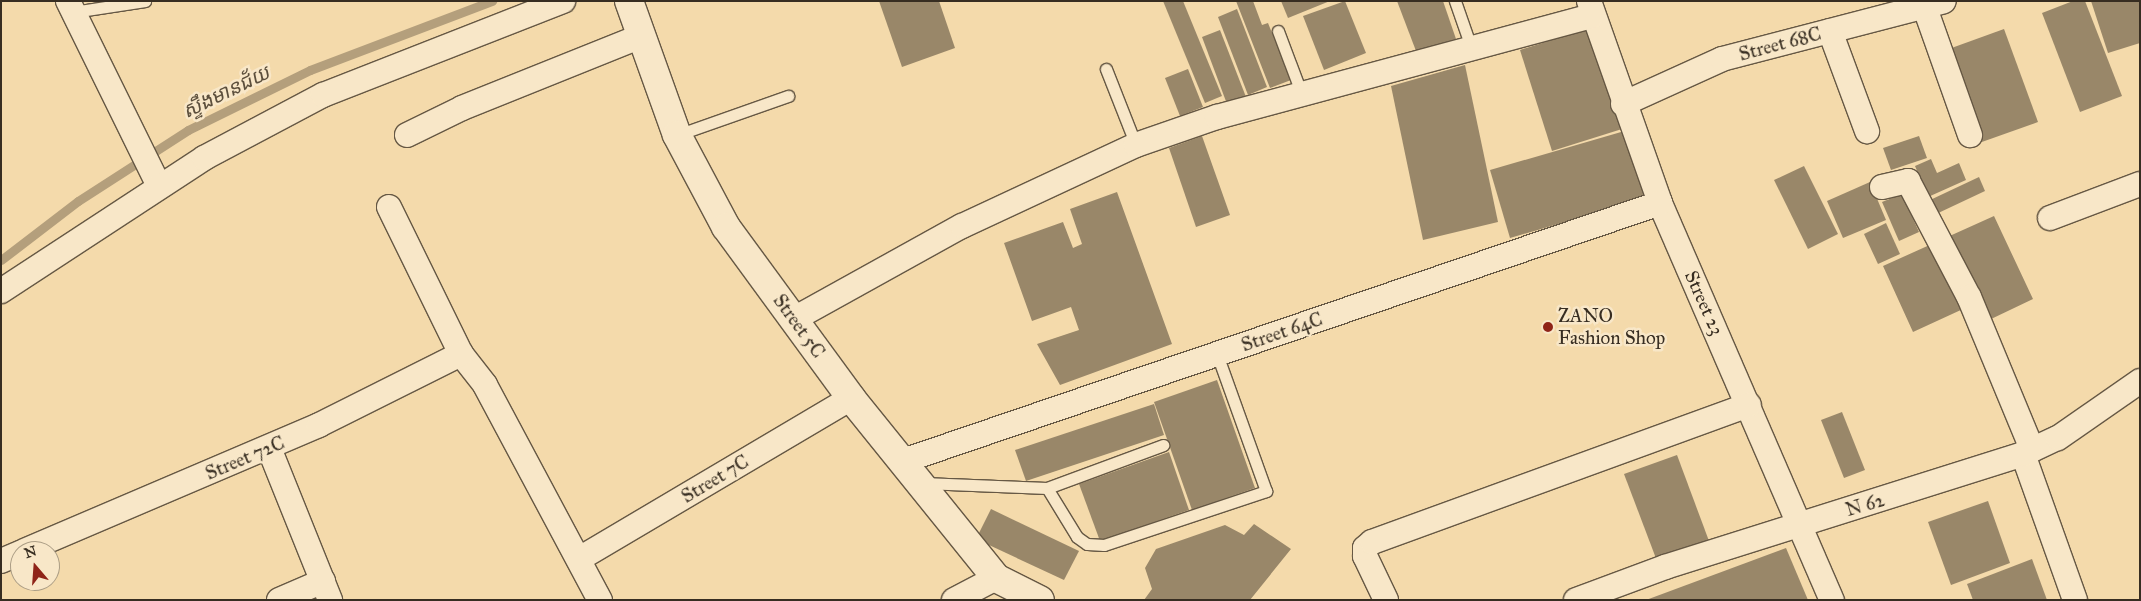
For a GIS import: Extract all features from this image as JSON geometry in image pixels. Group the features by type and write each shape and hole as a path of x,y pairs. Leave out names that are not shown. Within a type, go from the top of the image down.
{"street":[{"path":"1,291 24,280 155,179 323,95 564,1"},
{"name":"Street 5C","path":"629,1 677,135 726,227 851,398 996,578 1040,600"},
{"path":"1934,5 1970,135"},
{"name":"Street 68C","path":"1623,104 1722,59 1934,5"},
{"path":"71,6 155,179"},
{"path":"794,319 962,226 1136,145 1217,117 1302,96 1471,47 1590,8"},
{"name":"Street 23","path":"1590,8 1660,203 1801,524 1832,600"},
{"path":"1830,31 1867,131"},
{"path":"407,135 462,108 641,36"},
{"path":"1882,187 1908,181 1969,297 2028,452 2075,600"},
{"path":"2050,218 2140,184"},
{"name":"Street 64C","path":"903,461 1660,203"},
{"path":"388,207 461,354 485,385 600,600"},
{"name":"Street 72C","path":"48,541 269,448 461,354"},
{"name":"N 62","path":"1576,600 1801,524 2028,452 2058,438 2140,381"},
{"name":"Street 7C","path":"579,559 851,398"},
{"path":"1386,600 1365,556 1365,548 1372,542 1749,405"},
{"path":"269,448 327,590 279,600"},
{"path":"954,600 996,578"}],"lane":[{"path":"71,6 145,1"},
{"path":"1455,1 1471,47"},
{"path":"1278,31 1302,96"},
{"path":"1106,69 1136,145"},
{"path":"677,135 788,96"},
{"path":"1047,488 1077,537 1087,544 1104,545 1266,491 1217,354"},
{"path":"920,483 1047,488 1163,445"}],"building":[{"path":"879,1 939,1 955,48 902,67"},
{"path":"1163,1 1183,1 1222,96 1205,103"},
{"path":"1236,1 1253,1 1262,25 1268,23 1291,80 1270,88"},
{"path":"1281,1 1330,1 1288,18"},
{"path":"1345,1 1366,53 1324,70 1303,16"},
{"path":"1397,1 1443,1 1456,39 1416,51"},
{"path":"2073,1 2085,1 2122,96 2080,112 2042,13"},
{"path":"2091,1 2140,1 2140,43 2108,53"},
{"path":"1237,9 1267,87 1248,95 1218,17"},
{"path":"1590,28 1622,129 1552,151 1520,50"},
{"path":"2004,29 2038,122 1979,143 1946,50"},
{"path":"1220,30 1246,97 1227,104 1202,37"},
{"path":"1465,65 1498,222 1423,240 1391,86"},
{"path":"1188,69 1203,107 1180,116 1165,78"},
{"path":"1628,130 1647,198 1510,238 1490,170"},
{"path":"1202,136 1230,215 1196,227 1169,148"},
{"path":"1919,136 1927,158 1891,170 1883,148"},
{"path":"1931,159 1937,173 1959,163 1966,180 1928,197 1915,166"},
{"path":"1804,166 1838,234 1808,249 1774,180"},
{"path":"1979,177 1985,191 1934,215 1928,201"},
{"path":"1870,182 1886,220 1843,238 1827,201"},
{"path":"1117,192 1172,344 1060,385 1037,344 1079,330 1071,307 1032,321 1004,243 1063,222 1073,248 1082,244 1070,209"},
{"path":"1902,194 1919,232 1899,241 1882,202"},
{"path":"1994,216 2033,299 1989,320 1963,309 1913,332 1883,266"},
{"path":"1886,223 1900,254 1878,264 1864,234"},
{"path":"1217,380 1255,488 1192,510 1154,402"},
{"path":"1154,404 1164,435 1026,481 1015,450"},
{"path":"1842,412 1865,470 1844,478 1821,420"},
{"path":"1169,452 1189,510 1100,541 1079,484"},
{"path":"1677,455 1709,541 1657,561 1624,474"},
{"path":"1988,501 2010,563 1951,585 1928,522"},
{"path":"991,509 1079,551 1064,580 976,539"},
{"path":"1254,524 1291,549 1250,600 1144,600 1152,589 1145,568 1156,549 1225,525 1244,535"},
{"path":"1786,548 1808,600 1646,600"},
{"path":"2032,559 2047,600 1973,600 1967,584"}],"waterway":[{"name":"ស្ទឹងមានជ័យ","path":"1,260 78,201 188,130 310,70 492,1"}],"place":[{"name":"ZANO Fashion Shop","path":"1548,327"}]}
